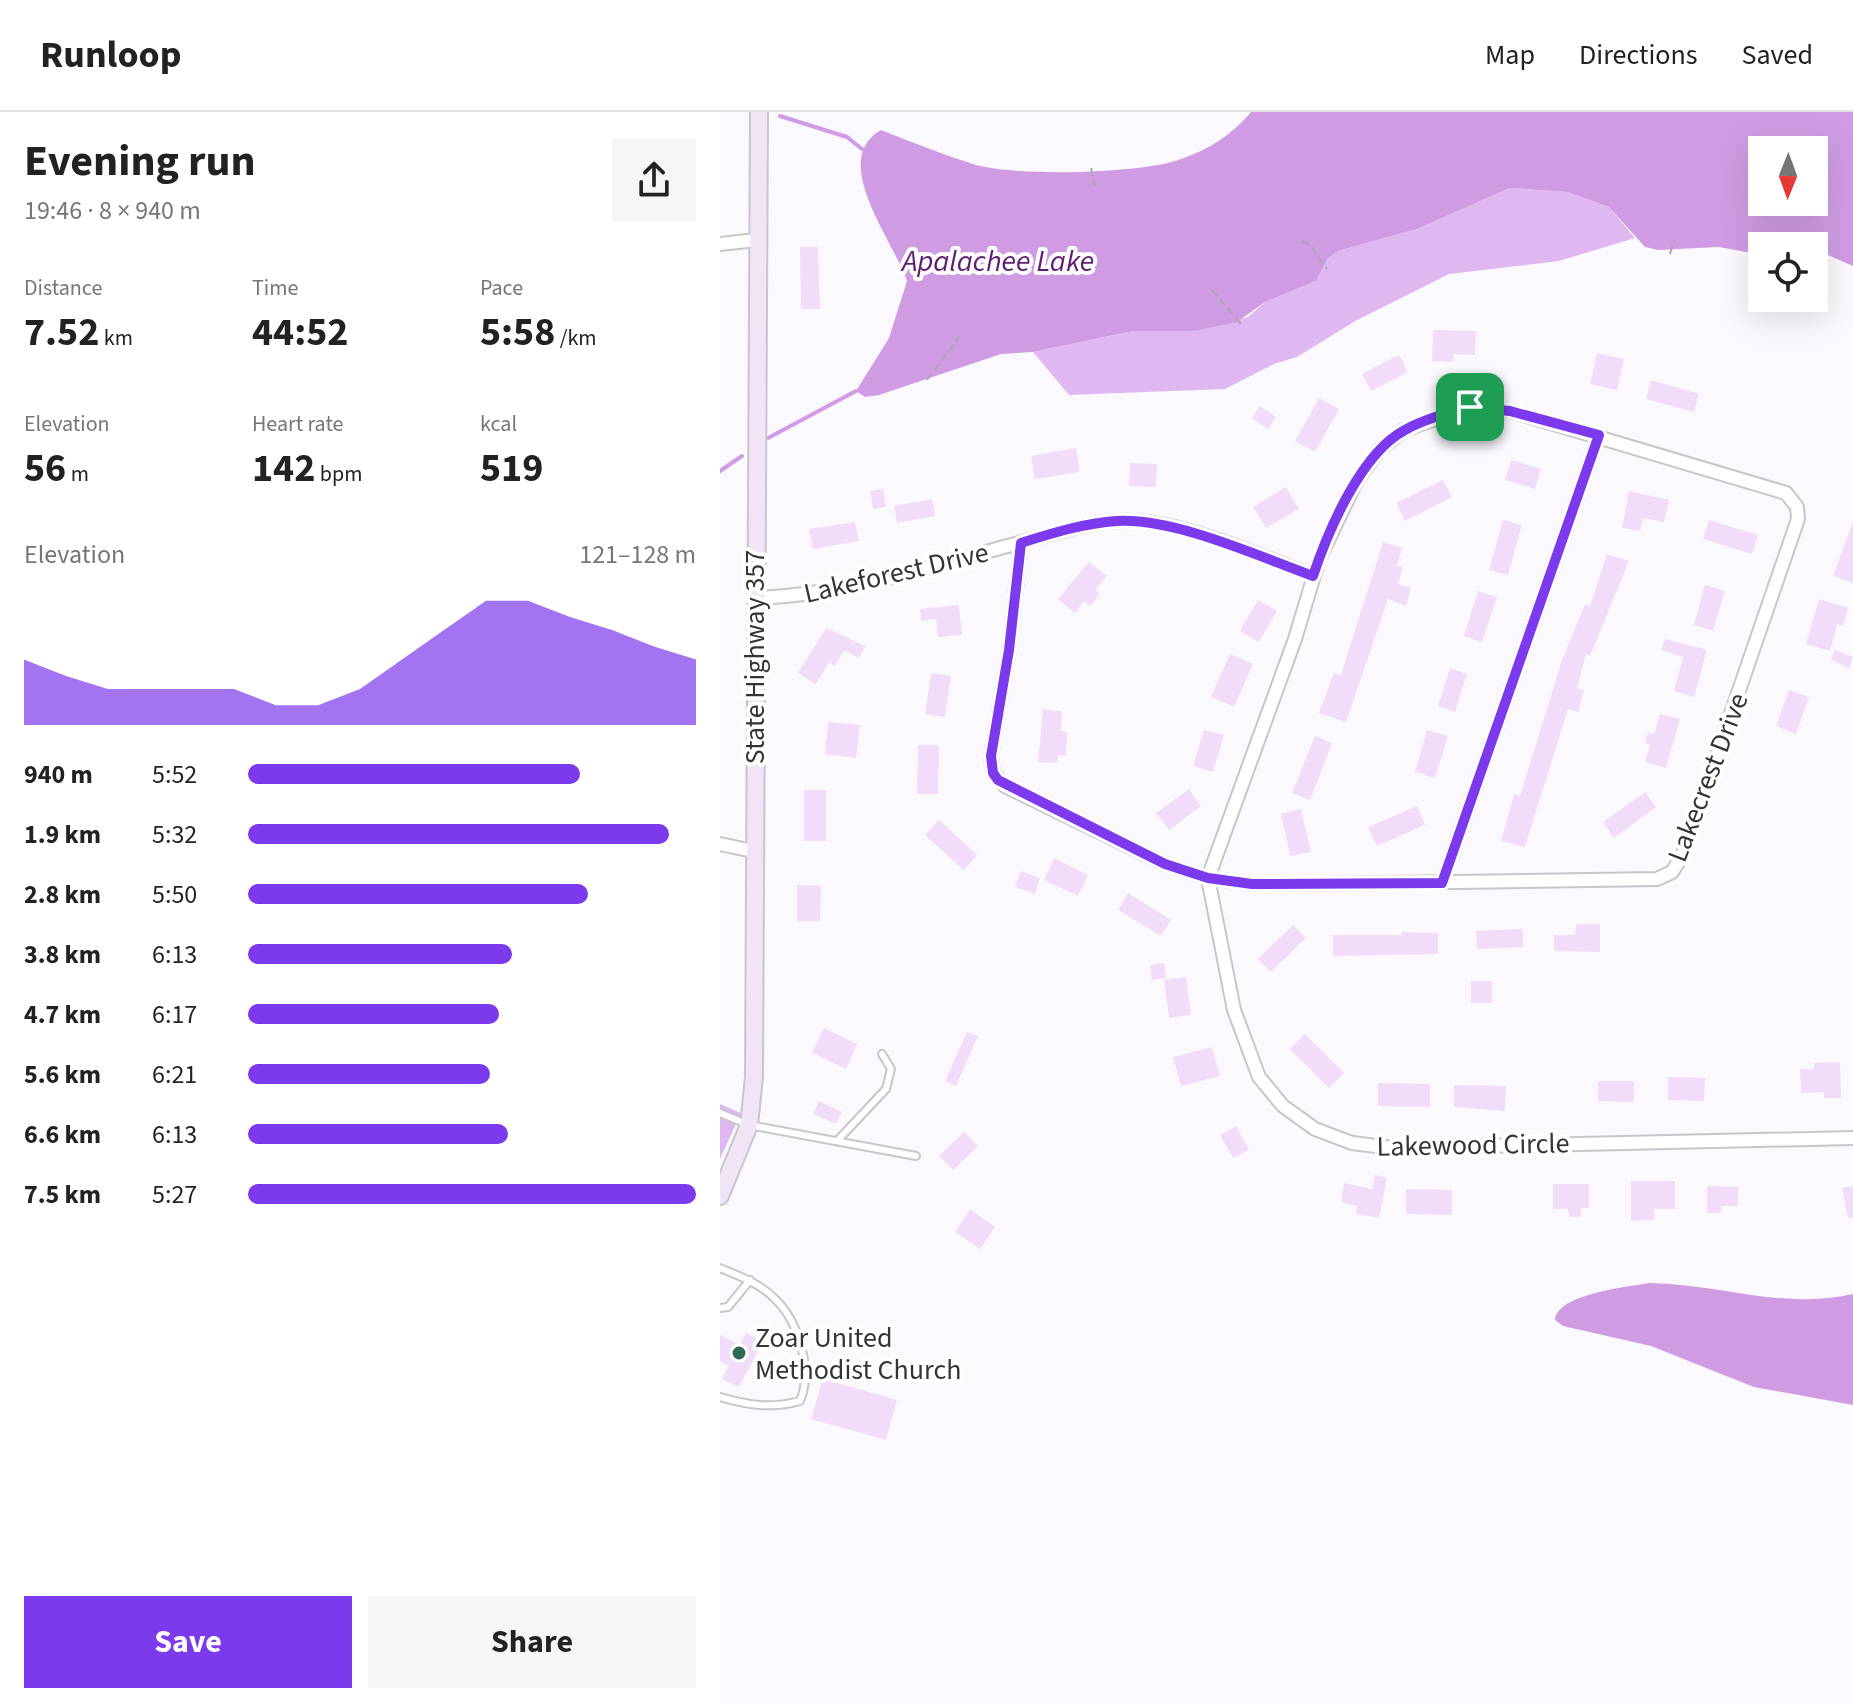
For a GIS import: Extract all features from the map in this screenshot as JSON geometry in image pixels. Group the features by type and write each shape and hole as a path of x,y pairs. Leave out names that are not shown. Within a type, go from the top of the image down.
{"main road":[{"name":"State Highway 357","path":"720,1196 749,1125 754,1077 759,112"}],"street":[{"path":"720,244 756,240"},
{"path":"1208,878 1269,714 1313,576 1357,480 1380,449 1404,430 1444,415 1484,408 1523,414 1599,435 1442,883"},
{"name":"Lakecrest Drive","path":"1021,543 1009,650 991,756 993,773 1005,786 1165,864 1208,878 1252,884 1657,879 1672,872 1682,856 1702,805 1798,519 1795,501 1786,493 1599,435"},
{"name":"Lakeforest Drive","path":"755,598 847,589 1091,525 1148,523 1180,530 1313,576"},
{"path":"720,844 753,851"},
{"name":"Lakewood Circle","path":"1208,878 1234,1010 1252,1063 1283,1106 1334,1137 1392,1148 1853,1138"}],"lane":[{"path":"838,1140 886,1089 891,1069 882,1054"},
{"path":"720,1113 749,1125 916,1156"},
{"path":"720,1268 750,1280 776,1299 789,1317 799,1345 806,1388 800,1401 783,1406 747,1405 720,1397"},
{"path":"720,1308 728,1307 750,1280"}],"path":[{"path":"1091,168 1095,186"},
{"path":"1670,254 1674,240"},
{"path":"1302,242 1310,244 1327,269"},
{"path":"1212,290 1241,324"},
{"path":"927,380 960,336"}],"shaded area":[{"path":"1510,188 1567,192 1609,207 1635,238 1559,261 1449,274 1357,320 1297,357 1274,364 1225,389 1069,395 1033,352 1133,331 1194,331 1248,317 1265,302 1316,281 1328,258 1338,251 1417,229"},
{"path":"720,1104 741,1113 720,1159"}],"water":[{"name":"Apalachee Lake","path":"1251,112 1853,112 1853,266 1828,255 1828,232 1748,232 1748,252 1719,247 1658,250 1645,247 1609,207 1567,192 1510,188 1417,229 1338,251 1328,258 1316,281 1265,302 1237,322 1194,331 1133,331 1033,352 1001,354 879,395 865,397 856,391 889,338 907,281 869,202 863,180 861,161 866,143 881,130 973,164 1017,171 1077,172 1138,168 1181,159 1201,151 1236,127"},
{"path":"1649,1283 1775,1298 1826,1298 1853,1294 1853,1405 1754,1387 1651,1346 1563,1326 1555,1320 1559,1311 1580,1298"}],"building":[{"path":"800,247 818,247 820,309 801,309"},
{"path":"1433,330 1476,331 1475,355 1454,354 1453,362 1432,361"},
{"path":"1597,353 1624,359 1617,390 1590,384"},
{"path":"1399,355 1408,372 1371,391 1362,374"},
{"path":"1651,380 1699,394 1694,412 1646,399"},
{"path":"1319,398 1339,409 1315,452 1295,441"},
{"path":"1260,406 1276,417 1268,429 1252,418"},
{"path":"1076,448 1080,472 1035,479 1031,456"},
{"path":"1511,460 1541,469 1535,489 1505,480"},
{"path":"1130,463 1157,464 1156,487 1129,486"},
{"path":"1443,480 1452,497 1405,521 1396,503"},
{"path":"1286,487 1299,509 1266,528 1253,507"},
{"path":"883,489 886,507 873,509 870,491"},
{"path":"1629,491 1669,500 1664,522 1643,518 1640,531 1622,528"},
{"path":"932,499 935,516 897,523 894,506"},
{"path":"1503,520 1522,525 1508,575 1489,570"},
{"path":"1709,520 1758,535 1752,554 1703,539"},
{"path":"855,522 859,541 813,549 809,529"},
{"path":"1853,524 1853,583 1833,576"},
{"path":"1383,542 1402,548 1397,566 1403,567 1398,584 1411,588 1406,606 1388,599 1346,722 1319,713 1334,673 1341,675"},
{"path":"1607,554 1629,561 1590,656 1586,654 1577,688 1584,690 1578,712 1568,709 1525,847 1501,841 1514,794 1520,796 1561,663 1585,604 1590,606"},
{"path":"1089,562 1107,576 1095,590 1100,594 1090,606 1084,601 1075,613 1058,599"},
{"path":"1705,585 1725,591 1713,631 1694,625"},
{"path":"1478,591 1497,597 1482,642 1464,636"},
{"path":"1819,599 1848,608 1843,626 1837,624 1830,651 1806,644"},
{"path":"1258,600 1277,611 1259,642 1240,631"},
{"path":"959,605 962,635 938,637 936,619 921,621 920,609"},
{"path":"826,628 865,646 859,658 844,651 835,666 829,662 816,684 798,673"},
{"path":"1665,639 1707,650 1694,697 1674,691 1683,657 1661,650"},
{"path":"1835,650 1853,657 1849,668 1831,660"},
{"path":"1230,654 1253,664 1234,707 1211,697"},
{"path":"1450,668 1467,674 1455,712 1438,706"},
{"path":"931,673 951,676 945,717 925,714"},
{"path":"1789,690 1809,697 1796,734 1776,726"},
{"path":"1043,709 1062,711 1061,731 1067,732 1066,756 1058,755 1057,763 1038,762"},
{"path":"1660,714 1680,719 1666,768 1645,762 1650,745 1645,743 1648,732 1654,734"},
{"path":"828,722 860,725 856,758 825,754"},
{"path":"1204,730 1224,735 1213,772 1193,766"},
{"path":"1427,730 1448,736 1435,778 1415,772"},
{"path":"1315,736 1332,743 1310,800 1292,793"},
{"path":"918,745 939,745 938,794 917,794"},
{"path":"1189,789 1201,806 1169,830 1156,813"},
{"path":"804,790 826,790 826,841 804,841"},
{"path":"1645,792 1656,807 1614,838 1603,822"},
{"path":"1417,806 1425,825 1377,846 1368,827"},
{"path":"1301,809 1311,852 1290,856 1281,814"},
{"path":"939,820 977,855 964,870 925,835"},
{"path":"1054,858 1088,875 1078,896 1044,880"},
{"path":"1021,871 1040,878 1035,894 1015,887"},
{"path":"797,885 821,886 820,921 797,921"},
{"path":"1128,893 1171,920 1161,936 1118,910"},
{"path":"1576,924 1600,924 1600,952 1554,951 1554,935 1575,935"},
{"path":"1293,925 1306,938 1271,972 1258,959"},
{"path":"1523,929 1523,947 1477,949 1476,931"},
{"path":"1402,932 1438,933 1438,954 1333,956 1333,935 1402,935"},
{"path":"1164,963 1166,978 1152,980 1150,965"},
{"path":"1186,977 1191,1015 1169,1018 1164,980"},
{"path":"1471,981 1492,981 1492,1003 1471,1003"},
{"path":"824,1028 857,1044 846,1069 812,1053"},
{"path":"967,1032 978,1036 956,1086 945,1081"},
{"path":"1305,1034 1344,1073 1329,1088 1290,1049"},
{"path":"1212,1047 1220,1076 1181,1086 1173,1057"},
{"path":"1840,1062 1841,1098 1824,1098 1824,1092 1801,1093 1800,1069 1814,1069 1814,1063"},
{"path":"1668,1077 1705,1078 1704,1101 1668,1100"},
{"path":"1598,1081 1634,1081 1634,1102 1598,1101"},
{"path":"1378,1083 1430,1084 1430,1107 1378,1106"},
{"path":"1454,1085 1506,1086 1505,1111 1454,1107"},
{"path":"819,1101 842,1112 836,1124 813,1114"},
{"path":"1236,1126 1249,1150 1233,1158 1220,1135"},
{"path":"964,1132 978,1146 953,1170 939,1156"},
{"path":"1375,1175 1387,1178 1379,1218 1356,1214 1357,1206 1341,1202 1344,1183 1372,1189"},
{"path":"1631,1181 1675,1181 1675,1209 1654,1209 1654,1220 1631,1221"},
{"path":"1553,1184 1589,1184 1589,1208 1581,1208 1581,1217 1569,1217 1568,1209 1553,1209"},
{"path":"1707,1186 1738,1187 1738,1206 1722,1206 1721,1213 1707,1213"},
{"path":"1853,1186 1853,1218 1848,1218 1842,1188"},
{"path":"1406,1189 1452,1190 1452,1215 1406,1214"},
{"path":"970,1209 995,1227 980,1249 955,1232"},
{"name":"Zoar United Methodist Church","path":"746,1333 763,1342 739,1387 722,1379 729,1366 720,1361 720,1335 740,1345"},
{"path":"823,1379 897,1400 886,1440 811,1419"}],"waterway":[{"path":"780,116 847,137 862,149"},
{"path":"768,438 856,391"},
{"path":"720,471 742,456"}],"place":[{"name":"Zoar United Methodist Church","path":"739,1353"}],"route":[{"path":"1470,407 1510,411 1599,435 1442,883 1252,884 1208,878 1165,864 998,780 990,764 1009,650 1021,543 1091,525 1132,521 1164,525 1313,576 1345,500 1380,449 1404,430 1470,407"}]}
